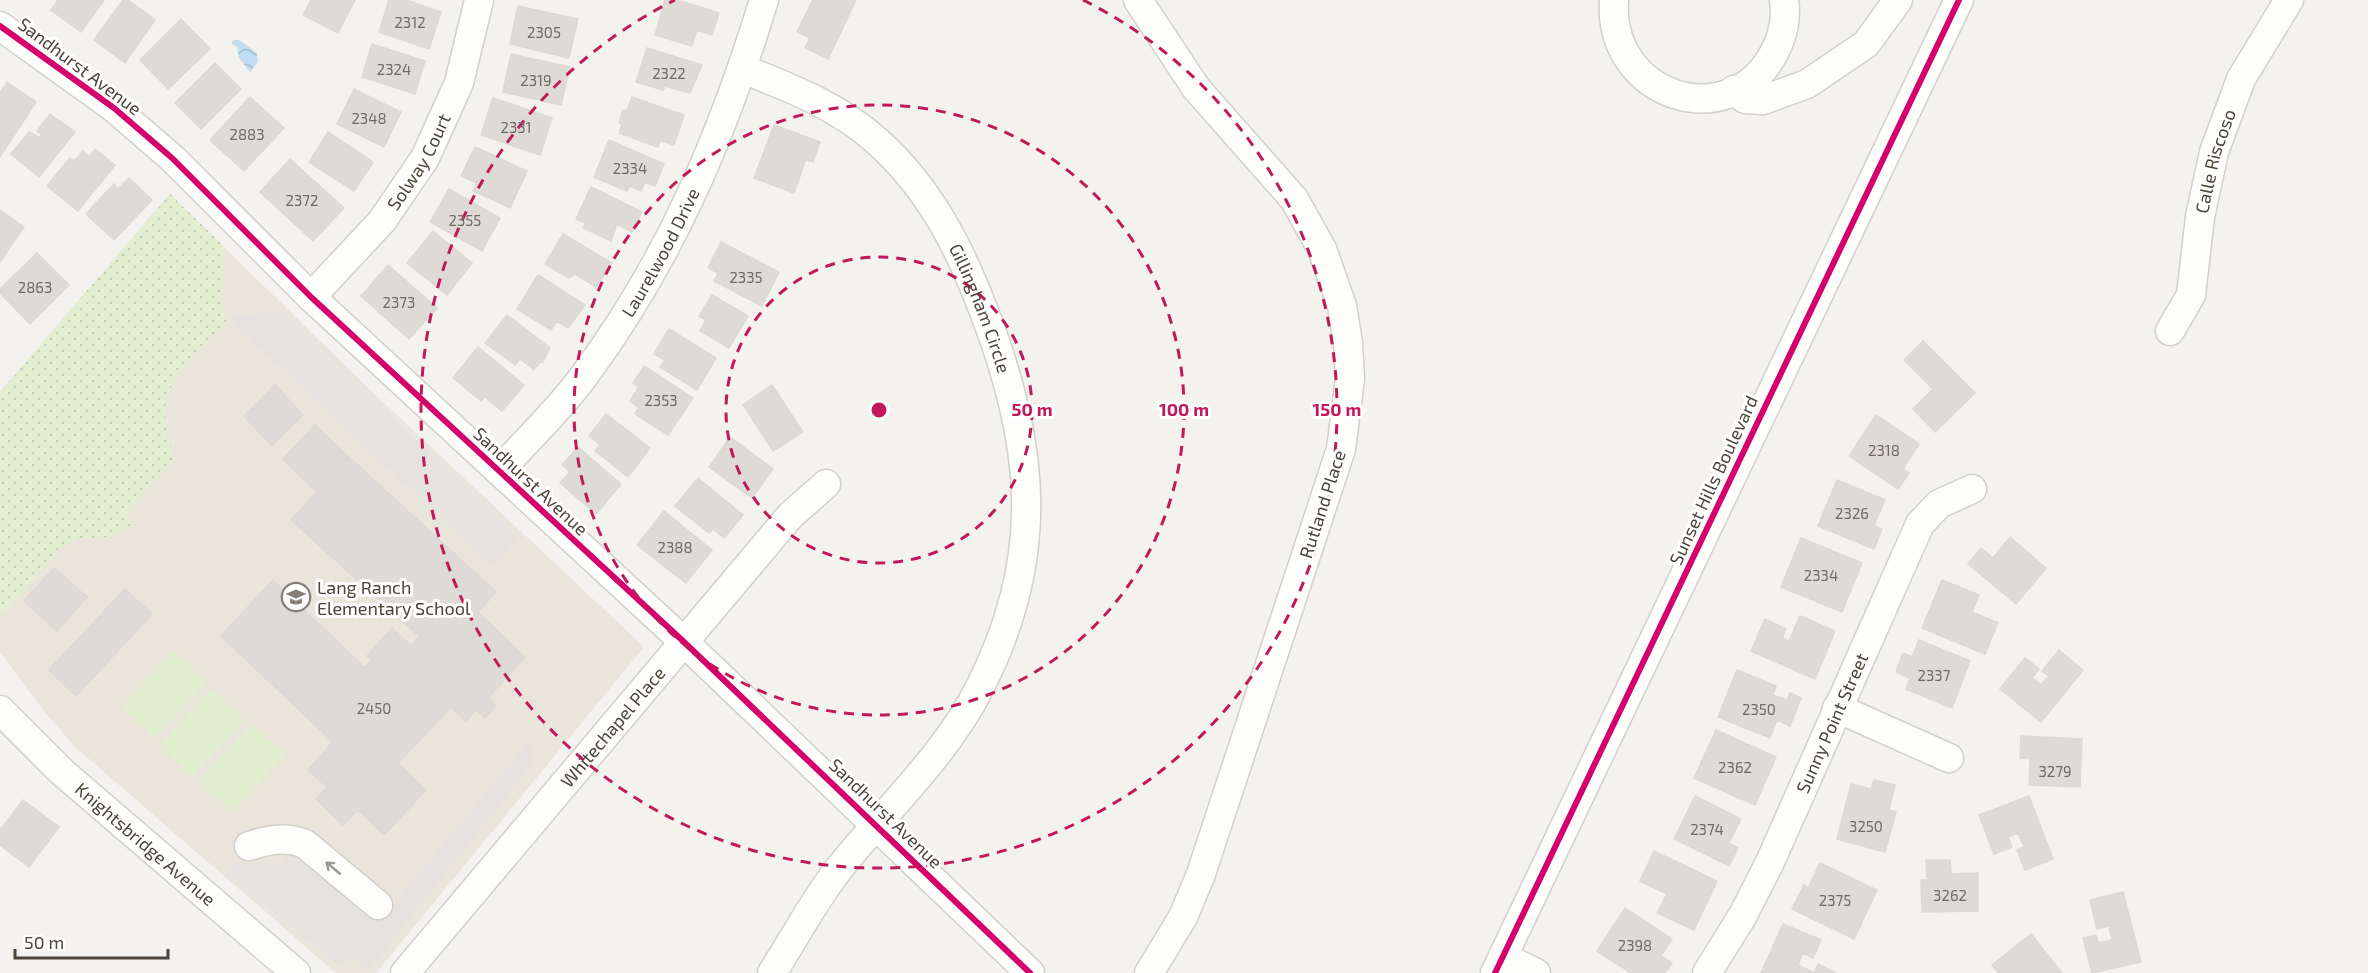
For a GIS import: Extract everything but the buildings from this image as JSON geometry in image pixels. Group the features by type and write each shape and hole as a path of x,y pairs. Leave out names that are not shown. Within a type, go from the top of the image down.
{"street":[{"name":"Solway Court","path":"311,297 382,221 425,158 459,82 479,0"},
{"name":"Laurelwood Drive","path":"499,471 583,378 645,286 699,183 743,69 764,0"},
{"name":"Rutland Place","path":"1138,0 1196,88 1294,200 1322,249 1342,306 1348,343 1350,380 1341,449 1201,874 1183,917 1149,973"},
{"path":"1614,0 1613,20 1621,48 1637,72 1661,90 1689,98 1719,96 1734,90 1746,84 1767,65 1781,39 1786,11 1784,0"},
{"path":"1734,90 1745,99 1763,100 1807,84 1866,44 1898,0"},
{"name":"Sunset Hills Boulevard","path":"1499,965 1959,0"},
{"name":"Calle Riscoso","path":"2170,331 2191,295 2200,217 2214,152 2241,79 2289,0"},
{"name":"Sandhurst Avenue","path":"0,26 134,125 244,227 311,297 683,641 1030,973"},
{"name":"Gillingham Circle","path":"743,69 792,88 843,114 878,142 914,179 943,219 964,260 1005,364 1020,423 1027,484 1026,538 1017,598 1000,646 979,690 948,737 878,826 837,871 772,973"},
{"name":"Whitechapel Place","path":"405,973 790,516 826,484"},
{"name":"Sunny Point Street","path":"1707,973 1743,915 1770,862 1836,708 1920,524 1939,504 1972,489"},
{"path":"1836,708 1949,758"},
{"name":"Knightsbridge Avenue","path":"0,710 62,772 296,973"},
{"path":"249,846 266,841 292,839 305,844 378,905"},
{"path":"1499,965 1536,973"}],"shaded area":[{"name":"Lang Ranch Elementary School","path":"170,194 364,384 644,647 376,973 336,973 75,747 43,710 0,652 0,392"},
{"path":"283,312 519,538 492,566 236,326 232,316"},
{"path":"530,740 532,764 369,970 351,956 342,968 226,874 237,860 280,865 291,851 359,908 390,908"}],"green space":[{"path":"170,194 224,246 222,302 227,321 184,367 167,397 165,415 167,435 175,459 125,514 135,523 109,537 81,538 61,548 0,617 0,392"},
{"path":"174,651 207,682 154,738 121,707"},
{"path":"212,689 245,720 192,777 159,745"},
{"path":"252,724 285,755 232,812 199,781"}],"water":[{"path":"239,40 257,53 258,62 250,72 239,58 237,47 232,44 232,41"}],"cycle path":[{"path":"1495,973 1959,0"},
{"path":"0,26 114,108 172,158 311,297 683,641 1030,973"}],"place":[{"name":"Lang Ranch Elementary School","path":"296,597"}]}
